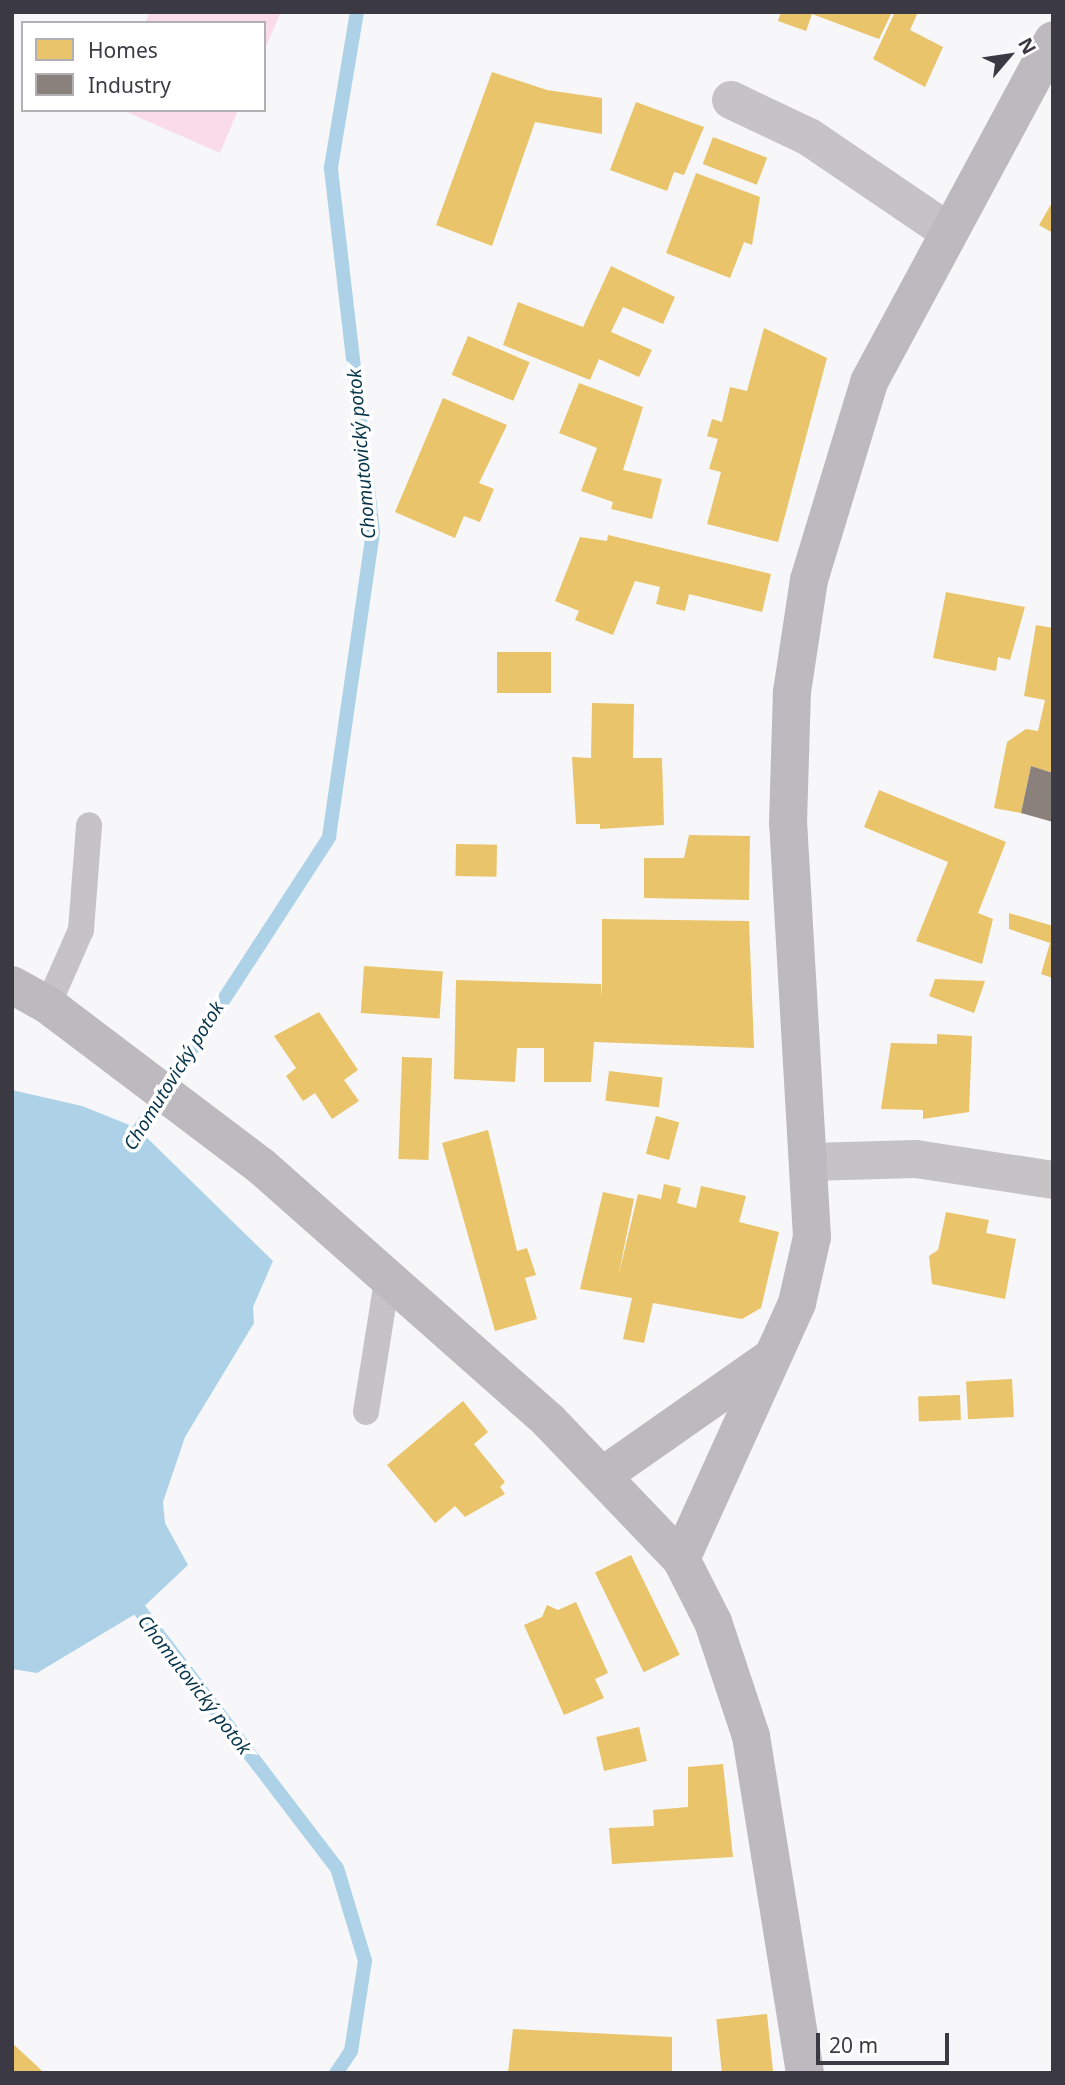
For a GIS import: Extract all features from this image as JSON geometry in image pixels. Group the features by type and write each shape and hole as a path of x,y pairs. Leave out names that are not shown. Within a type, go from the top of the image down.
{"street":[{"path":"681,1559 769,1359 797,1303 812,1237 811,1162 788,824 798,655 833,486 869,382 947,230 1053,40"},
{"path":"731,100 810,137 947,230"},
{"path":"12,985 48,1005 165,1091 388,1275 605,1474 681,1559 713,1622 751,1736 806,2073"},
{"path":"811,1162 916,1159 1053,1180"},
{"path":"605,1474 769,1359"}],"lane":[{"path":"48,1005 81,930 89,825"},
{"path":"366,1412 388,1275"}],"shaded area":[{"path":"150,12 281,12 266,46 266,21 146,21"},
{"path":"127,112 237,112 220,153"}],"water":[{"path":"12,1090 82,1106 137,1128 273,1261 253,1307 254,1323 185,1437 163,1502 165,1523 188,1565 137,1613 37,1673 12,1669"}],"building: Homes":[{"path":"781,12 892,12 879,39 812,14 806,31 778,21"},
{"path":"895,12 918,12 910,30 943,47 925,87 873,59"},
{"path":"492,72 547,90 602,98 602,134 535,122 492,246 436,225"},
{"path":"636,102 704,127 684,175 674,172 667,191 610,170"},
{"path":"713,137 767,158 757,185 703,164"},
{"path":"696,173 760,197 752,245 744,242 730,278 666,253"},
{"path":"1053,201 1053,233 1039,225"},
{"path":"611,266 675,297 663,324 623,307 611,332 652,350 639,377 599,359 590,380 503,345 518,302 583,327"},
{"path":"764,328 827,358 778,542 707,524 721,472 709,469 718,439 707,436 712,419 722,422 730,387 747,391"},
{"path":"468,336 530,362 513,401 452,375"},
{"path":"579,383 643,407 623,470 662,479 652,519 611,509 613,502 581,491 597,448 559,433"},
{"path":"443,398 507,425 479,483 494,489 480,522 464,516 455,538 395,512"},
{"path":"608,535 771,574 762,612 689,594 685,611 656,604 660,587 635,581 613,635 575,620 579,611 555,601 580,537 607,541"},
{"path":"946,592 1025,607 1010,660 998,657 996,671 933,658"},
{"path":"1036,625 1053,628 1053,773 1031,766 1021,813 994,808 1007,742 1026,729 1038,731 1045,700 1024,696"},
{"path":"497,652 551,652 551,693 497,693"},
{"path":"592,703 634,704 633,758 662,758 664,825 600,829 600,824 576,824 572,757 591,758"},
{"path":"879,790 1006,842 978,913 993,919 982,964 916,941 948,862 864,827"},
{"path":"689,835 750,836 749,900 644,898 644,858 684,858"},
{"path":"456,844 497,845 496,877 455,876"},
{"path":"1009,913 1053,926 1053,978 1041,974 1050,943 1009,929"},
{"path":"602,919 749,921 754,1048 594,1042 591,1082 544,1082 544,1048 517,1048 515,1082 454,1079 456,980 601,984 602,998"},
{"path":"364,966 443,972 440,1018 361,1013"},
{"path":"935,979 985,981 974,1013 929,996"},
{"path":"319,1012 358,1070 344,1080 359,1101 332,1119 315,1093 303,1101 286,1076 296,1068 274,1036"},
{"path":"937,1034 972,1036 969,1112 923,1119 923,1110 881,1109 891,1043 937,1044"},
{"path":"402,1057 432,1058 428,1160 398,1159"},
{"path":"609,1071 663,1078 659,1107 605,1101"},
{"path":"656,1116 679,1122 669,1160 646,1154"},
{"path":"488,1130 517,1251 527,1248 536,1275 525,1278 537,1319 495,1331 442,1143"},
{"path":"664,1184 681,1188 677,1203 696,1208 701,1186 746,1196 739,1222 779,1232 761,1308 742,1319 653,1303 644,1343 623,1339 632,1298 580,1289 603,1192 634,1199 618,1277 638,1194 661,1199"},
{"path":"946,1212 989,1220 986,1233 1016,1239 1005,1299 932,1284 929,1256 938,1250"},
{"path":"1012,1379 1014,1417 968,1419 966,1381"},
{"path":"960,1395 961,1420 919,1421 918,1396"},
{"path":"463,1401 488,1432 474,1444 505,1482 500,1487 505,1494 465,1517 455,1506 435,1523 387,1465"},
{"path":"631,1555 680,1655 644,1672 595,1573"},
{"path":"576,1602 608,1673 595,1679 604,1698 564,1715 524,1625 542,1617 547,1605 558,1610"},
{"path":"639,1727 647,1761 604,1771 596,1737"},
{"path":"723,1764 733,1857 612,1864 609,1828 654,1826 653,1810 688,1807 688,1767"},
{"path":"767,2014 773,2073 722,2073 716,2019"},
{"path":"513,2029 672,2037 672,2073 508,2073"},
{"path":"12,2043 37,2066 44,2073 12,2073"}],"building: Industry":[{"path":"1031,766 1053,773 1053,822 1021,813"}],"waterway":[{"name":"Chomutovický potok","path":"130,1144 329,837 373,532 331,167 357,12"},
{"name":"Chomutovický potok","path":"128,1595 337,1868 365,1961 351,2051 336,2073"}]}
